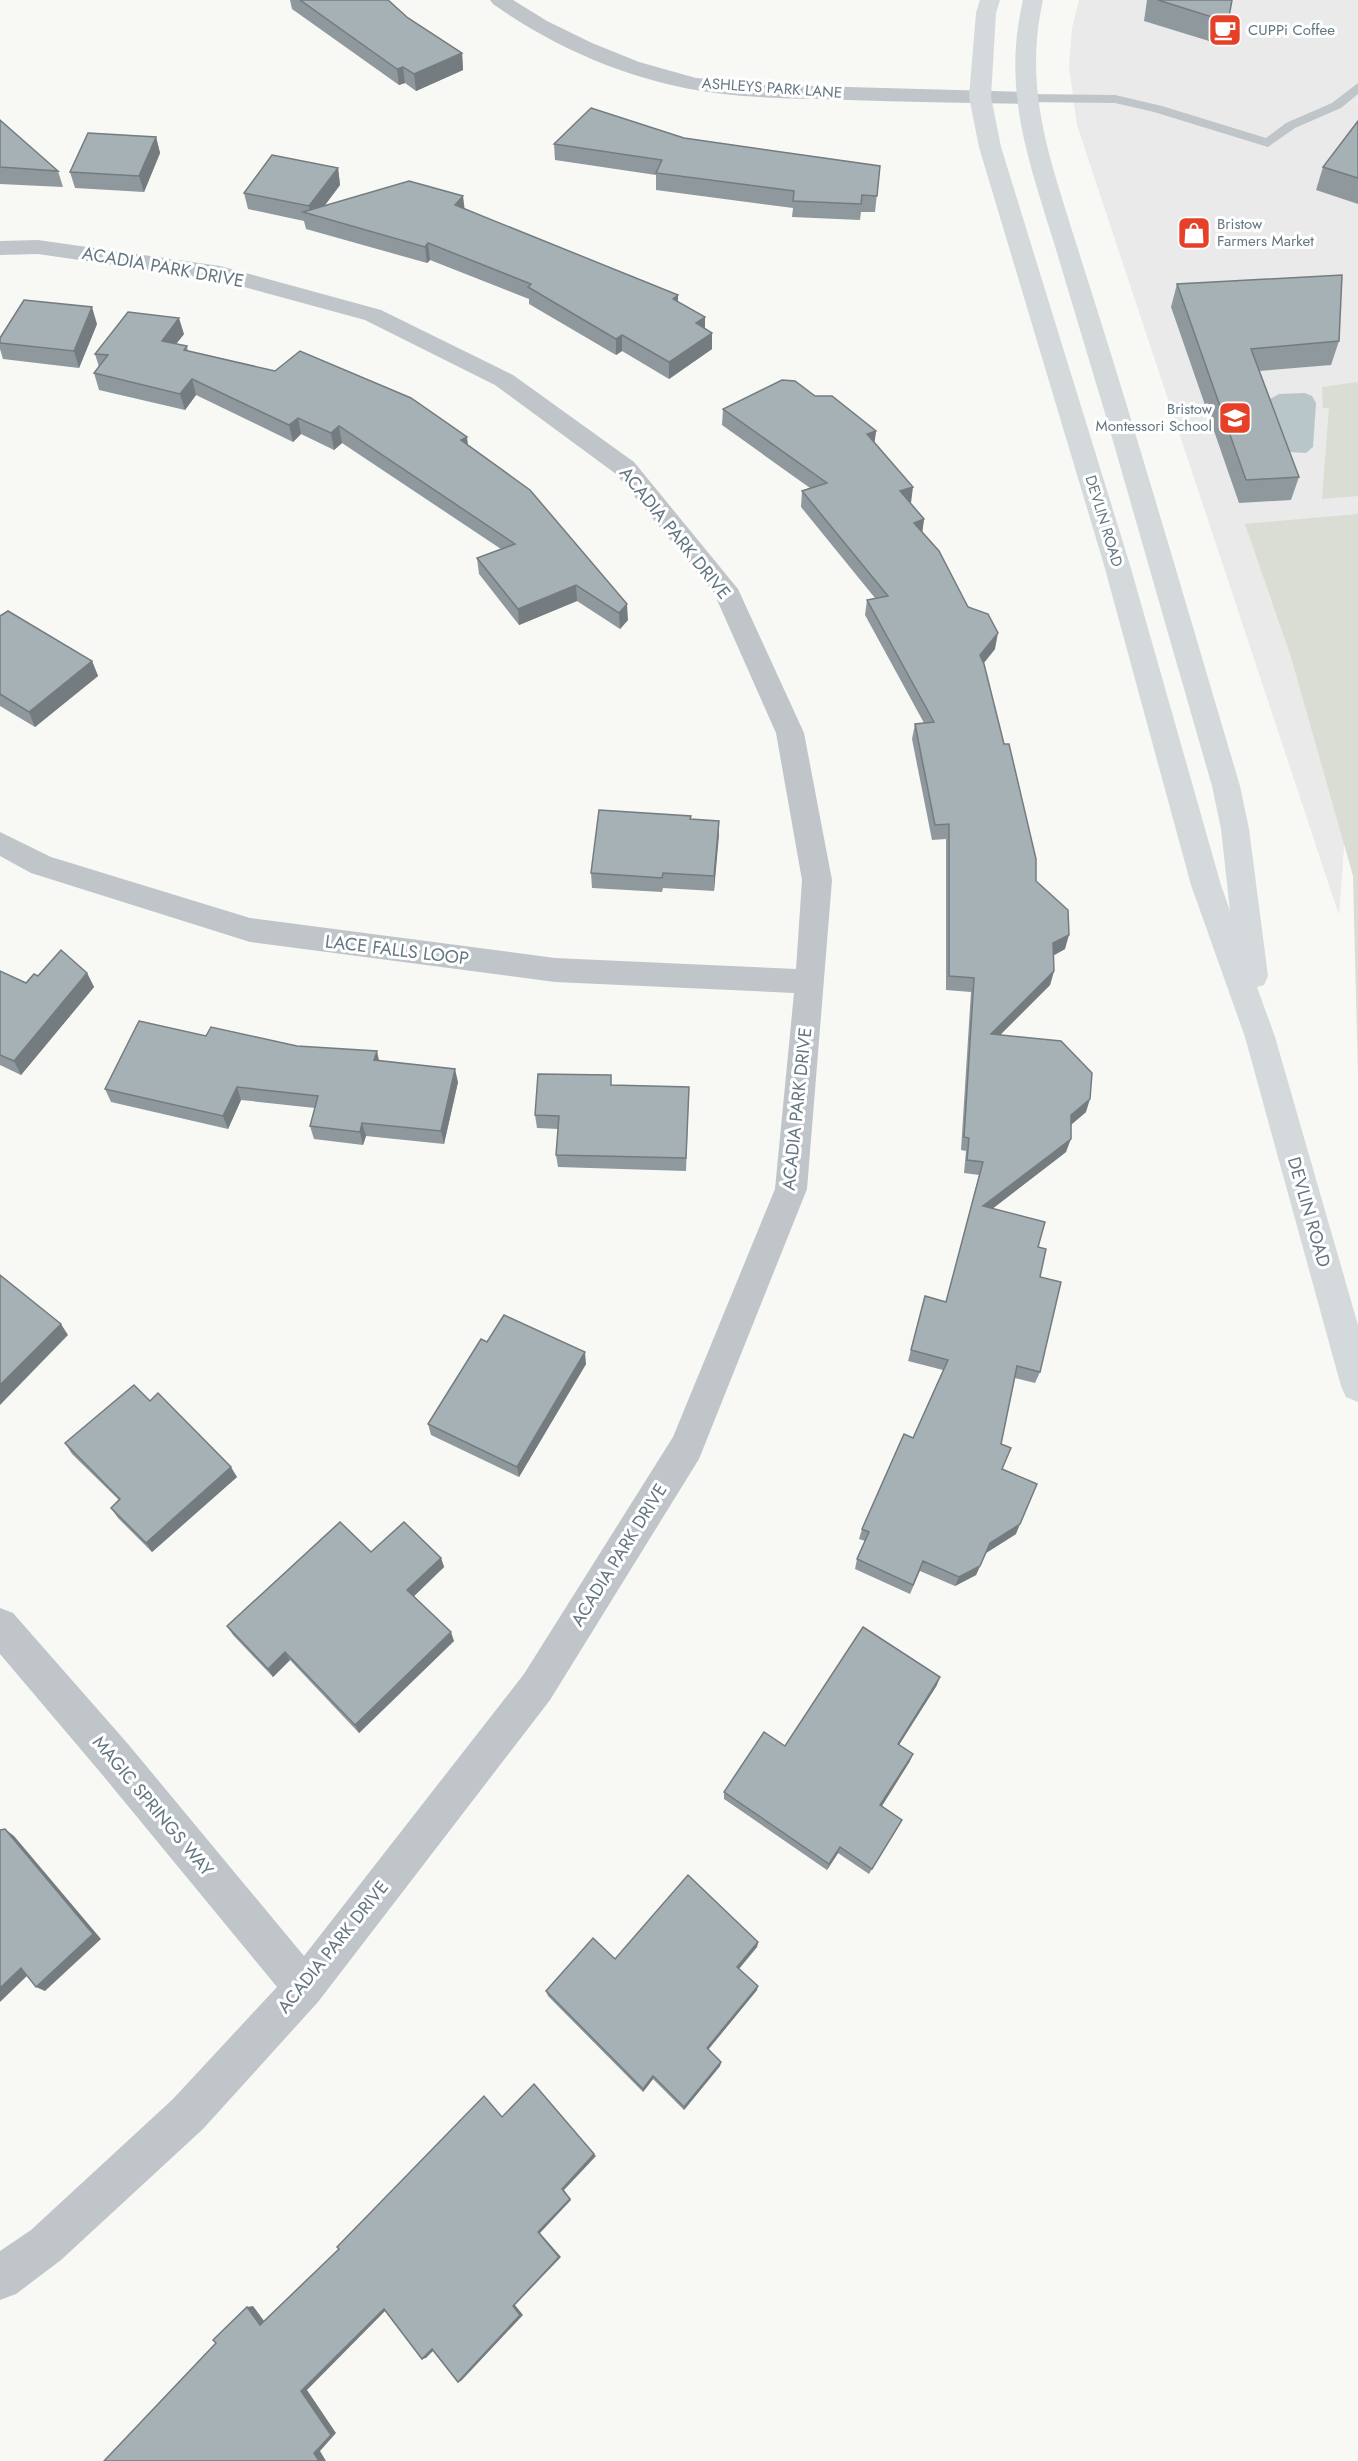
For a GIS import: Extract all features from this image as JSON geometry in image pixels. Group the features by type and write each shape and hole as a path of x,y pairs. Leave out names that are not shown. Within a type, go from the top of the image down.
{"main road":[{"name":"DEVLIN ROAD","path":"990,0 986,13 980,97 990,147 1117,566 1206,885 1260,1037 1358,1386"},
{"name":"DEVLIN ROAD","path":"1033,0 1023,62 1026,98 1042,169 1226,786 1235,829 1260,1037"}],"street":[{"name":"ASHLEYS PARK LANE","path":"500,0 513,10 578,44 628,64 678,80 735,89 1026,98"},
{"name":"ACADIA PARK DRIVE","path":"0,248 38,247 220,273 373,315 504,380 625,468 725,590 790,733 816,880 810,982 791,1189 687,1447 537,1687 303,1988 188,2115 46,2245 0,2278"},
{"name":"LACE FALLS LOOP","path":"0,843 41,865 250,930 555,970 810,982"},
{"name":"MAGIC SPRINGS WAY","path":"0,1626 114,1758 303,1988"}],"lane":[{"path":"1026,98 1115,99 1158,109 1268,143 1287,126 1339,106 1358,87"}],"shaded area":[{"path":"1079,0 1358,0 1358,660 1339,915 1077,125 1069,67 1072,28"},
{"path":"1358,382 1358,496 1322,499 1329,408 1323,408 1322,387"},
{"path":"1305,393 1312,396 1316,403 1313,447 1306,453 1289,452 1270,399 1279,394"},
{"path":"1358,514 1358,1076 1353,876 1291,657 1245,524"}],"building":[{"path":"300,0 388,0 408,18 462,53 414,74 403,67 397,69"},
{"path":"1158,0 1232,0 1228,22"},
{"path":"591,108 684,138 880,166 877,196 862,195 861,204 793,201 794,191 656,173 662,160 554,144"},
{"path":"0,120 58,171 0,167"},
{"path":"1358,121 1358,178 1323,167"},
{"path":"88,133 156,137 139,176 70,172"},
{"path":"272,155 338,168 309,206 244,193"},
{"path":"409,181 463,196 455,205 678,295 673,299 705,317 696,323 712,333 669,362 622,335 616,339 528,287 531,284 428,243 425,247 303,212"},
{"name":"Bristow Montessori School","path":"1342,275 1339,341 1251,349 1299,477 1246,480 1177,284"},
{"path":"24,300 92,307 74,351 0,343 0,338"},
{"path":"128,312 179,318 162,341 187,346 184,350 275,371 300,351 411,398 467,437 461,440 530,490 627,604 619,613 576,585 518,609 477,558 515,544 339,426 331,433 298,418 289,425 192,379 180,394 94,373 108,355 95,354"},
{"path":"782,380 795,381 815,396 832,396 876,431 867,434 913,487 900,491 924,519 914,523 939,551 968,607 988,614 998,633 980,655 1004,744 1009,744 1036,859 1036,881 1068,910 1069,935 1053,943 1054,971 991,1034 1061,1041 1092,1073 1090,1099 1071,1115 1071,1139 983,1206 1045,1222 1038,1247 1046,1249 1040,1277 1061,1282 1040,1372 1017,1366 1001,1444 1011,1448 1002,1469 1037,1484 1020,1524 990,1543 980,1566 959,1577 923,1561 913,1585 857,1559 869,1532 862,1529 904,1434 913,1438 948,1360 911,1350 925,1296 946,1302 983,1162 967,1160 969,1138 964,1137 974,978 949,976 949,824 935,825 915,724 934,722 867,600 888,596 802,491 827,483 723,409"},
{"path":"8,611 92,661 29,712 0,694 0,616"},
{"path":"599,810 691,816 690,819 719,821 714,876 663,873 662,878 591,873"},
{"path":"61,950 87,973 14,1061 0,1055 0,971 26,983 34,974 38,976"},
{"path":"139,1021 206,1036 211,1027 297,1046 377,1051 374,1060 455,1069 441,1131 362,1123 360,1132 310,1126 318,1096 237,1087 223,1116 105,1089"},
{"path":"538,1074 611,1075 611,1085 689,1087 686,1158 556,1155 559,1116 535,1115"},
{"path":"0,1275 61,1324 0,1385"},
{"path":"504,1315 585,1352 517,1467 428,1424 481,1339 487,1342"},
{"path":"134,1385 150,1401 158,1393 231,1467 146,1543 111,1508 120,1499 65,1443"},
{"path":"340,1522 371,1552 404,1522 441,1558 407,1590 451,1632 355,1725 285,1652 268,1669 227,1626"},
{"path":"863,1627 940,1677 898,1744 913,1754 880,1805 902,1820 872,1869 840,1847 829,1864 724,1792 764,1732 785,1746"},
{"path":"5,1829 93,1934 36,1987 21,1968 0,1988 0,1830"},
{"path":"688,1875 758,1942 737,1967 758,1986 707,2048 721,2062 684,2107 653,2076 643,2089 546,1991 593,1938 615,1959"},
{"path":"534,2084 594,2154 562,2189 570,2199 538,2232 559,2257 513,2306 520,2315 458,2382 432,2349 422,2359 384,2309 301,2391 331,2435 314,2453 319,2461 104,2461 216,2343 213,2340 247,2307 260,2325 339,2249 337,2247 484,2096 502,2117"}],"place":[{"name":"CUPPi Coffee","path":"1225,30"},
{"name":"Bristow Farmers Market","path":"1194,233"},
{"name":"Bristow Montessori School","path":"1235,418"}]}
